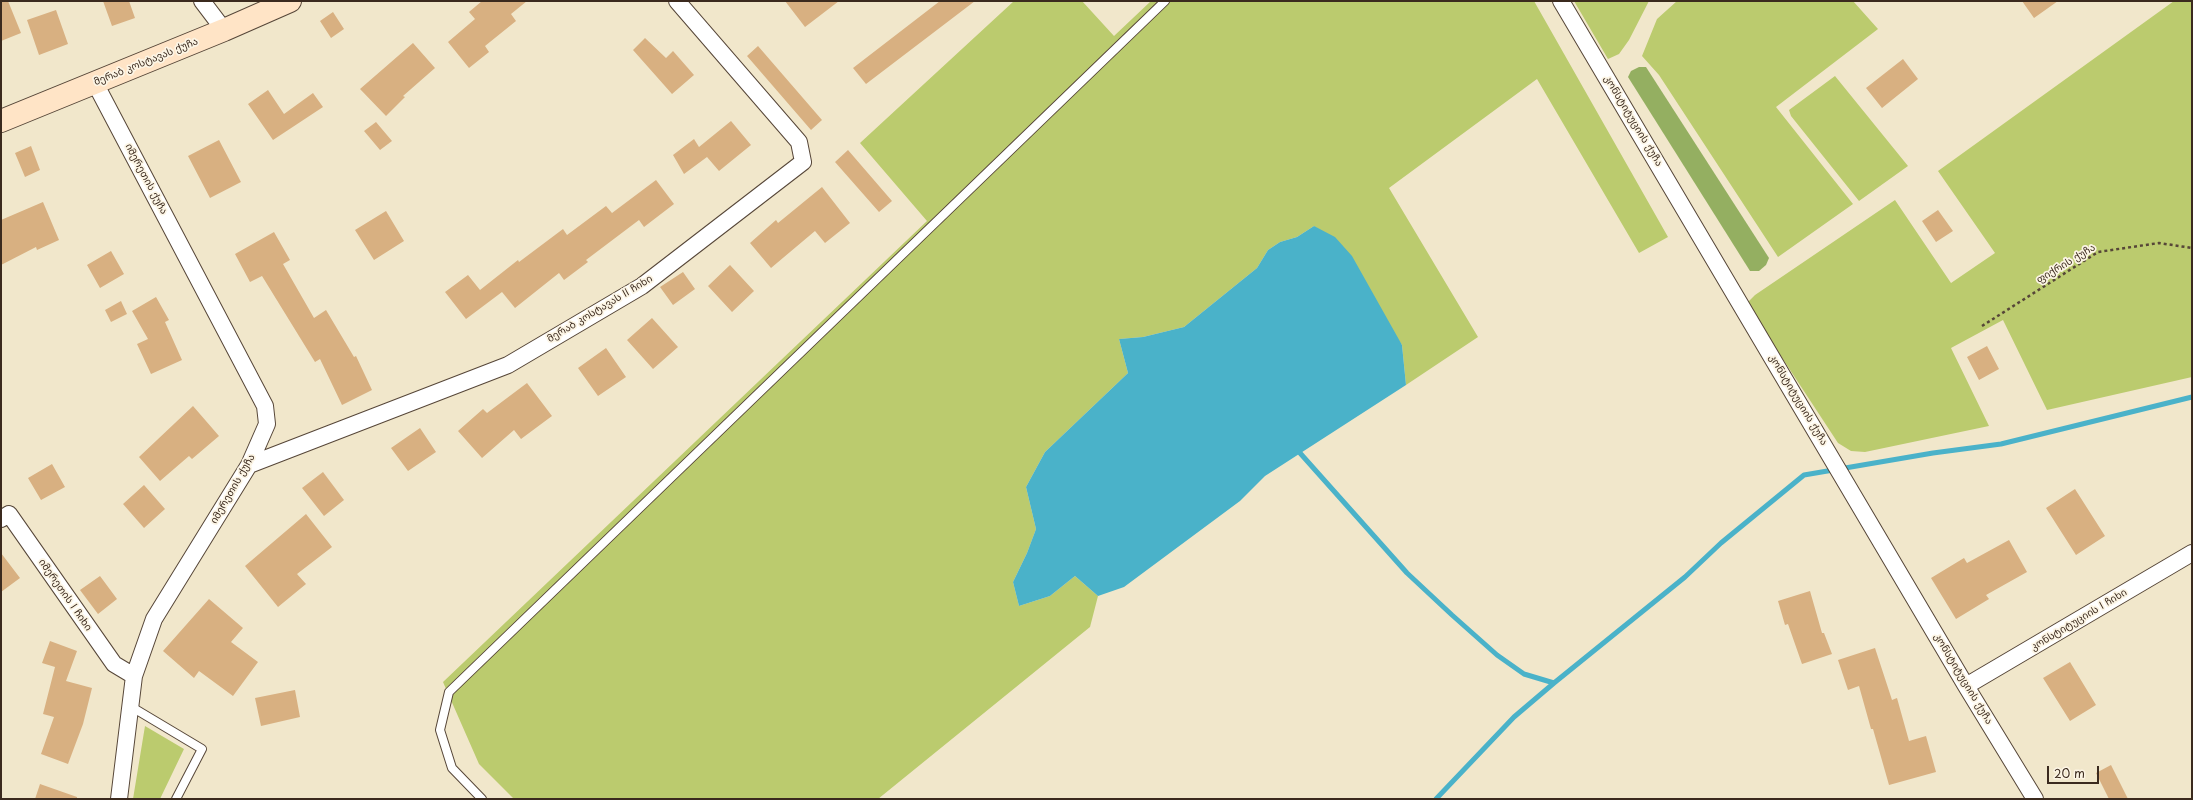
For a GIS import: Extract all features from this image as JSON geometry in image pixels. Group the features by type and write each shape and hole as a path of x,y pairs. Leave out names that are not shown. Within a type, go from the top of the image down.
{"main road":[{"name":"მერაბ კოსტავას ქუჩა","path":"1,121 224,30 290,1"}],"street":[{"path":"202,1 224,30"},
{"name":"მერაბ კოსტავას II ჩიხი","path":"249,465 508,365 642,286 803,162 800,142 677,1"},
{"name":"კონსტიტუციის ქუჩა","path":"1561,1 1966,686 2035,799"},
{"name":"იმერეთის ქუჩა","path":"95,83 265,406 267,424 249,465 154,618 134,676 129,706 119,799"},
{"name":"იმერეთის I ჩიხი","path":"1,519 9,514 114,664 134,676"},
{"name":"კონსტიტუციის I ჩიხი","path":"1966,686 2192,553"}],"lane":[{"path":"482,799 452,768 440,730 449,692 1165,1"},
{"path":"129,706 202,749 176,799"}],"path":[{"name":"ფიქრის ქუჩა","path":"1982,326 2098,252 2159,243 2192,248"}],"green space":[{"path":"1014,1 1082,1 1114,36 1151,1 1534,1 1668,237 1639,253 1537,79 1389,188 1478,337 1406,385 1402,345 1314,226 1297,237 1280,242 1268,250 1257,268 1184,327 1143,337 1119,339 1128,373 1045,452 1026,487 1036,529 1027,553 1013,582 1019,606 1050,596 1075,576 1098,596 1090,627 878,799 514,799 479,764 443,682 927,221 860,143"},
{"path":"1574,1 1649,1 1629,40 1619,54 1608,59"},
{"path":"1677,1 1853,1 1878,29 1776,107 1853,204 1778,257 1659,75 1642,56 1657,19"},
{"path":"2174,1 2192,1 2192,377 2047,410 2003,320 1951,348 1989,426 1865,452 1851,451 1838,443 1754,315 1748,302 1755,295 1895,200 1951,283 1995,253 1938,171"},
{"path":"1639,67 1646,67 1769,258 1766,265 1759,271 1750,271 1628,77 1631,71"},
{"path":"1835,76 1908,166 1859,201 1791,116 1789,110"},
{"path":"145,726 184,749 160,799 133,799"}],"water":[{"path":"1314,226 1335,237 1352,256 1402,345 1406,385 1265,476 1240,501 1124,587 1098,596 1075,576 1050,596 1019,606 1013,582 1027,553 1036,529 1026,487 1045,452 1128,373 1119,339 1143,337 1184,327 1257,268 1268,250 1280,242 1297,237"}],"building":[{"path":"1,1 8,1 21,33 1,41"},
{"path":"103,1 129,1 135,18 112,26"},
{"path":"482,1 527,1 511,14 516,21 485,46 489,52 469,68 448,42 475,19 469,12"},
{"path":"785,1 839,1 805,27"},
{"path":"940,1 975,1 866,84 853,68"},
{"path":"2022,1 2058,1 2034,18"},
{"path":"56,10 68,44 39,55 27,20"},
{"path":"333,12 344,29 331,38 320,21"},
{"path":"645,38 666,58 673,51 694,75 672,94 633,50"},
{"path":"413,43 435,68 403,96 405,97 386,116 360,89"},
{"path":"758,46 822,120 811,130 747,56"},
{"path":"1903,59 1918,79 1882,108 1866,88"},
{"path":"268,90 284,114 313,93 323,107 273,140 248,104"},
{"path":"731,121 751,145 719,171 707,157 684,174 673,155 694,139 699,147"},
{"path":"376,122 392,141 380,150 364,131"},
{"path":"219,140 241,182 210,198 188,156"},
{"path":"31,146 40,170 25,177 15,153"},
{"path":"848,150 892,201 879,212 835,162"},
{"path":"656,180 674,204 644,227 639,220 586,260 588,262 564,280 559,273 515,308 502,292 466,319 445,292 468,275 480,290 518,260 519,262 563,229 567,235 606,206 612,213"},
{"path":"822,187 850,223 825,243 815,231 771,268 750,243 776,220 778,223"},
{"path":"43,202 59,240 37,250 36,247 1,265 1,220"},
{"path":"1938,210 1953,231 1936,242 1922,221"},
{"path":"386,211 404,241 374,260 355,230"},
{"path":"274,232 290,260 283,264 314,318 326,310 354,357 356,356 372,390 342,405 320,359 315,362 262,276 250,282 235,254"},
{"path":"111,251 124,274 100,288 87,265"},
{"path":"730,265 754,291 732,312 708,286"},
{"path":"683,272 695,289 673,305 660,287"},
{"path":"156,297 169,320 165,322 182,360 151,374 137,344 148,339 132,311"},
{"path":"121,301 127,314 111,322 105,310"},
{"path":"652,318 678,347 653,369 627,340"},
{"path":"1987,346 1999,369 1979,380 1967,357"},
{"path":"606,348 626,377 598,396 578,368"},
{"path":"527,383 552,416 521,439 514,430 482,458 458,431 483,409 487,413"},
{"path":"193,406 219,436 192,459 189,456 160,481 139,457"},
{"path":"420,428 436,452 408,471 391,448"},
{"path":"52,464 65,487 41,500 28,478"},
{"path":"323,472 344,500 324,516 302,488"},
{"path":"144,485 165,509 144,528 123,504"},
{"path":"2075,489 2105,536 2076,555 2046,508"},
{"path":"306,514 332,547 297,574 306,584 278,607 245,566"},
{"path":"2009,540 2027,572 1986,595 1989,599 1956,619 1931,578 1964,558 1967,563"},
{"path":"1,553 20,578 1,592"},
{"path":"100,576 117,599 98,614 80,590"},
{"path":"1810,591 1822,633 1824,633 1832,654 1802,664 1788,624 1785,625 1778,601"},
{"path":"209,599 243,628 231,642 258,662 233,696 199,671 194,678 163,651"},
{"path":"50,641 77,651 66,681 92,688 83,724 68,764 41,754 54,717 43,714 55,667 42,663"},
{"path":"1875,648 1892,700 1897,698 1909,741 1926,736 1936,772 1889,785 1859,686 1848,690 1838,660"},
{"path":"2070,662 2096,705 2070,721 2043,678"},
{"path":"295,690 300,717 261,726 255,698"},
{"path":"2111,765 2128,799 2109,799 2096,773"},
{"path":"40,784 77,797 77,799 35,799"}],"waterway":[{"path":"1300,453 1407,573 1452,615 1497,655 1524,674 1554,683 1685,577 1721,543 1804,475 1933,453 2001,444 2192,397"},
{"path":"1436,799 1514,717 1554,683"}]}
